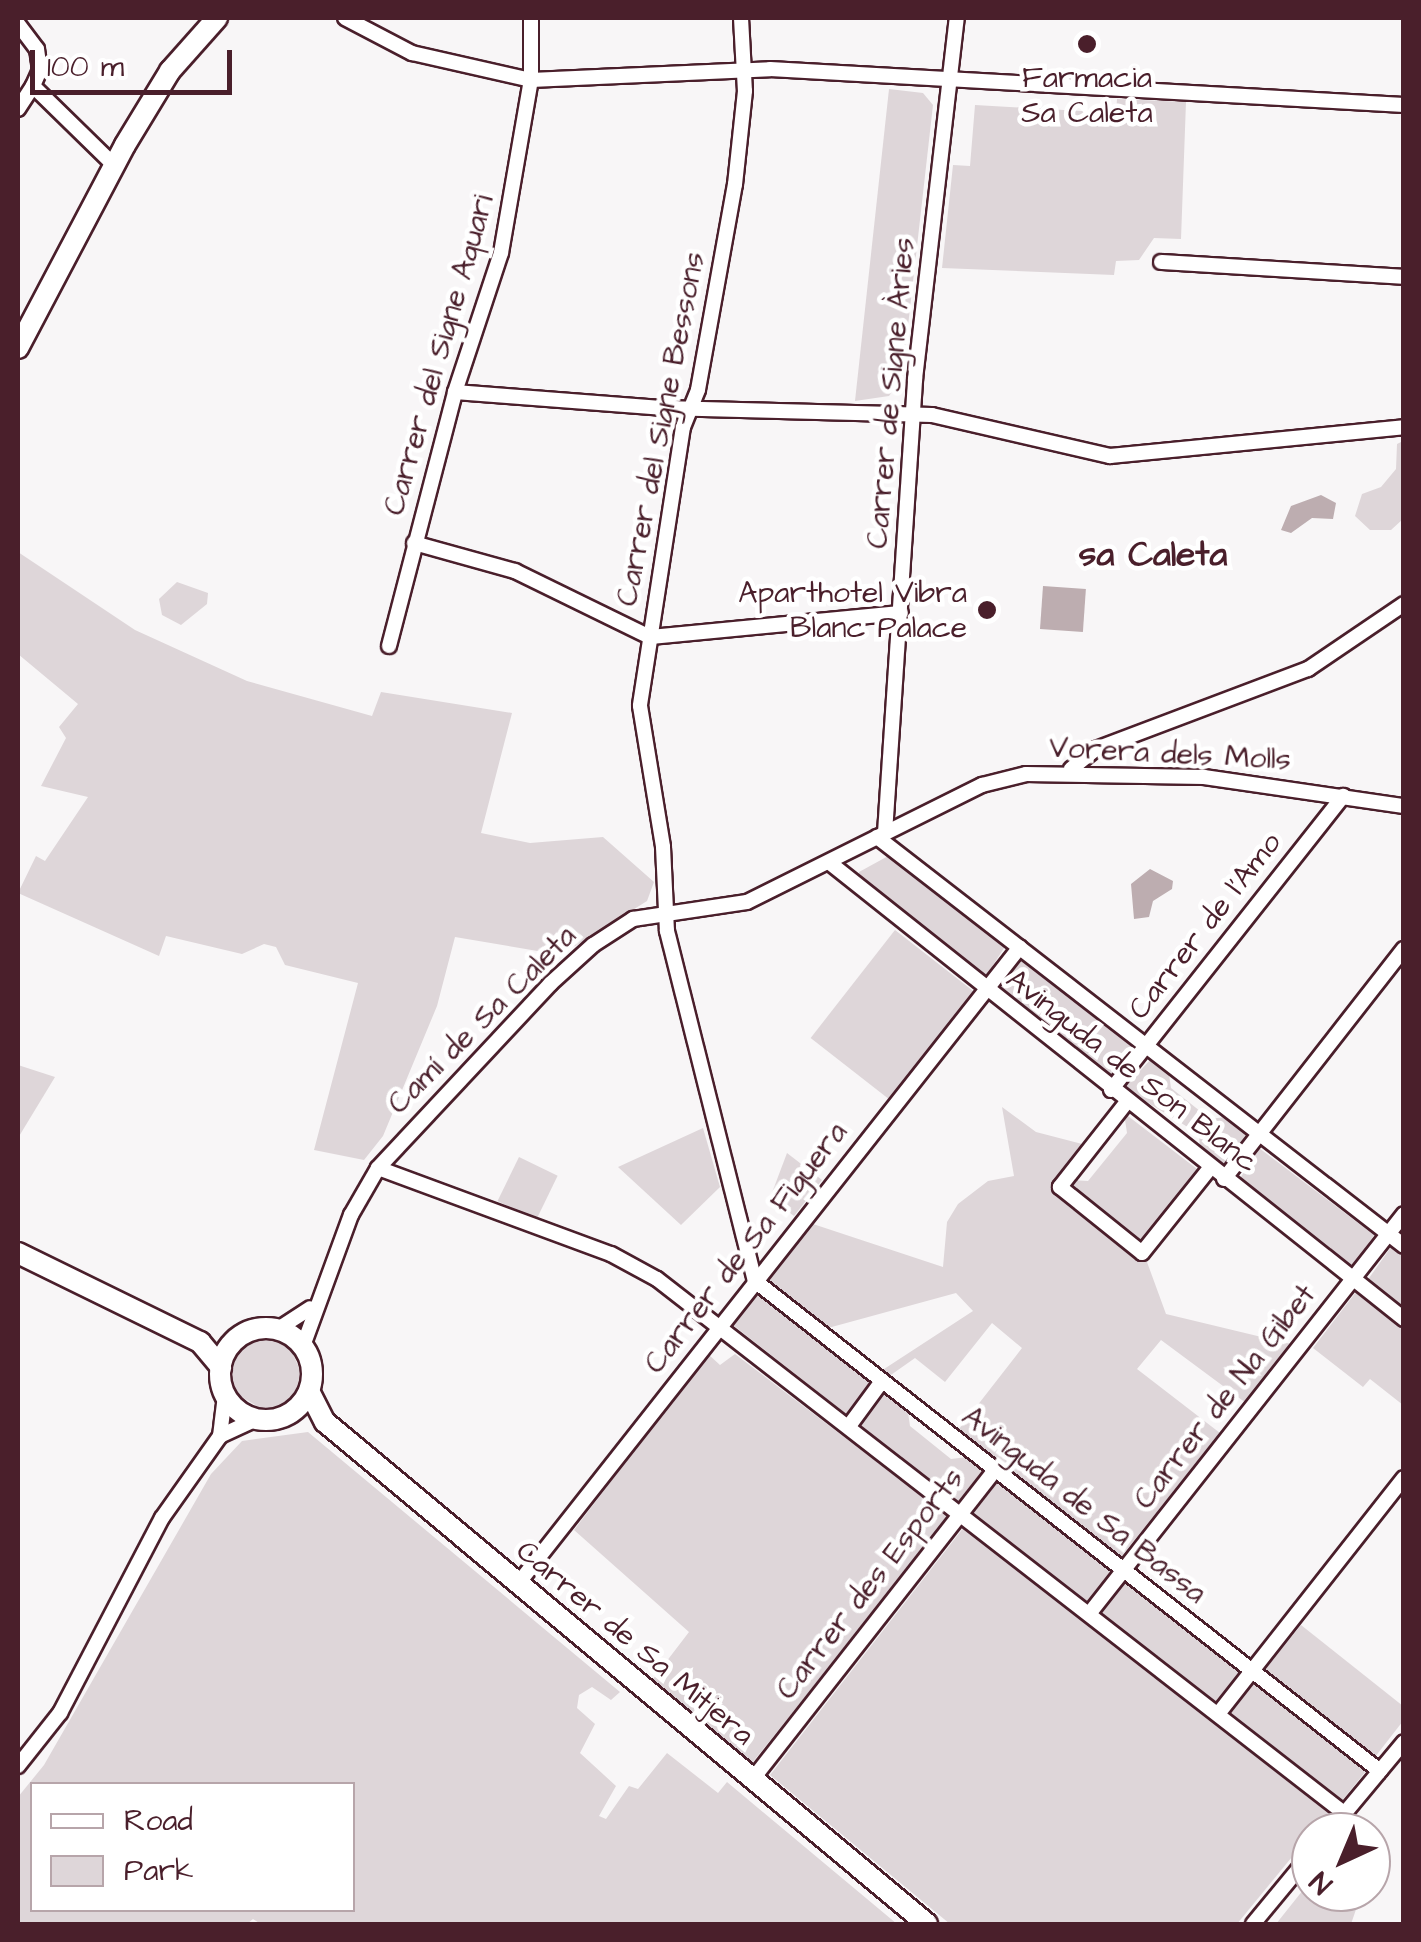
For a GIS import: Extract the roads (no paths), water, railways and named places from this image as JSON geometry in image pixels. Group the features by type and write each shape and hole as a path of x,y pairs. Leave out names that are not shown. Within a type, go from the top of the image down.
{"street":[{"path":"20,335 170,71 217,18"},
{"path":"345,18 412,52 531,80 744,70 1404,106"},
{"name":"Carrer del Signe Aquari","path":"389,646 456,392 501,253 531,80 532,18"},
{"name":"Carrer del Signe Bessons","path":"741,18 744,70 734,184 640,706 663,847 664,910 755,1281"},
{"name":"Carrer de Signe Àries","path":"881,835 902,614 913,413 957,18"},
{"path":"18,24 38,49 33,86 18,109"},
{"path":"33,86 114,165"},
{"path":"1161,262 1404,277"},
{"path":"456,392 691,408 913,413 1110,456 1404,427"},
{"path":"414,543 516,571 650,637 902,614"},
{"path":"1072,770 1096,749 1308,669 1404,604"},
{"name":"Vorera dels Molls","path":"881,835 982,785 1072,770 1204,777 1404,806"},
{"name":"Carrer de l'Amo","path":"1111,1090 1342,796"},
{"name":"Camí de Sa Caleta","path":"303,1346 351,1216 378,1168 592,944 633,919 664,910 748,902 881,835"},
{"name":"Avinguda de Son Blanc","path":"881,835 1404,1246"},
{"name":"Avinguda de Son Blanc","path":"830,863 983,990 1404,1319"},
{"name":"Carrer de Sa Figuera","path":"517,1584 1020,947"},
{"path":"1224,1178 1404,949"},
{"path":"1126,1102 1060,1187 1142,1253 1210,1168"},
{"path":"378,1168 610,1254 720,1326 1343,1812"},
{"name":"Carrer de Na Gibet","path":"1090,1614 1404,1214"},
{"path":"18,1253 200,1342 220,1367 226,1395 220,1436 162,1518 60,1713 18,1766"},
{"name":"Avinguda de Sa Bassa","path":"755,1281 1380,1771"},
{"path":"278,1329 315,1305"},
{"path":"200,1342 234,1340 262,1328 278,1329 303,1346 313,1373 310,1391 287,1416"},
{"path":"220,1367 234,1340"},
{"path":"848,1426 882,1382"},
{"name":"Carrer de Sa Mitjera","path":"310,1391 325,1422 927,1924"},
{"path":"226,1395 256,1419"},
{"path":"220,1436 256,1419 287,1416 325,1422"},
{"name":"Carrer des Esports","path":"752,1780 995,1470"},
{"path":"1218,1714 1404,1478"},
{"path":"1345,1812 1404,1742"},
{"path":"1253,1924 1291,1878"}],"place":[{"name":"Farmacia Sa Caleta","path":"1087,44"},
{"name":"Aparthotel Vibra Blanc Palace","path":"987,610"}],"district":[{"name":"sa Caleta","path":"1153,555"}]}
